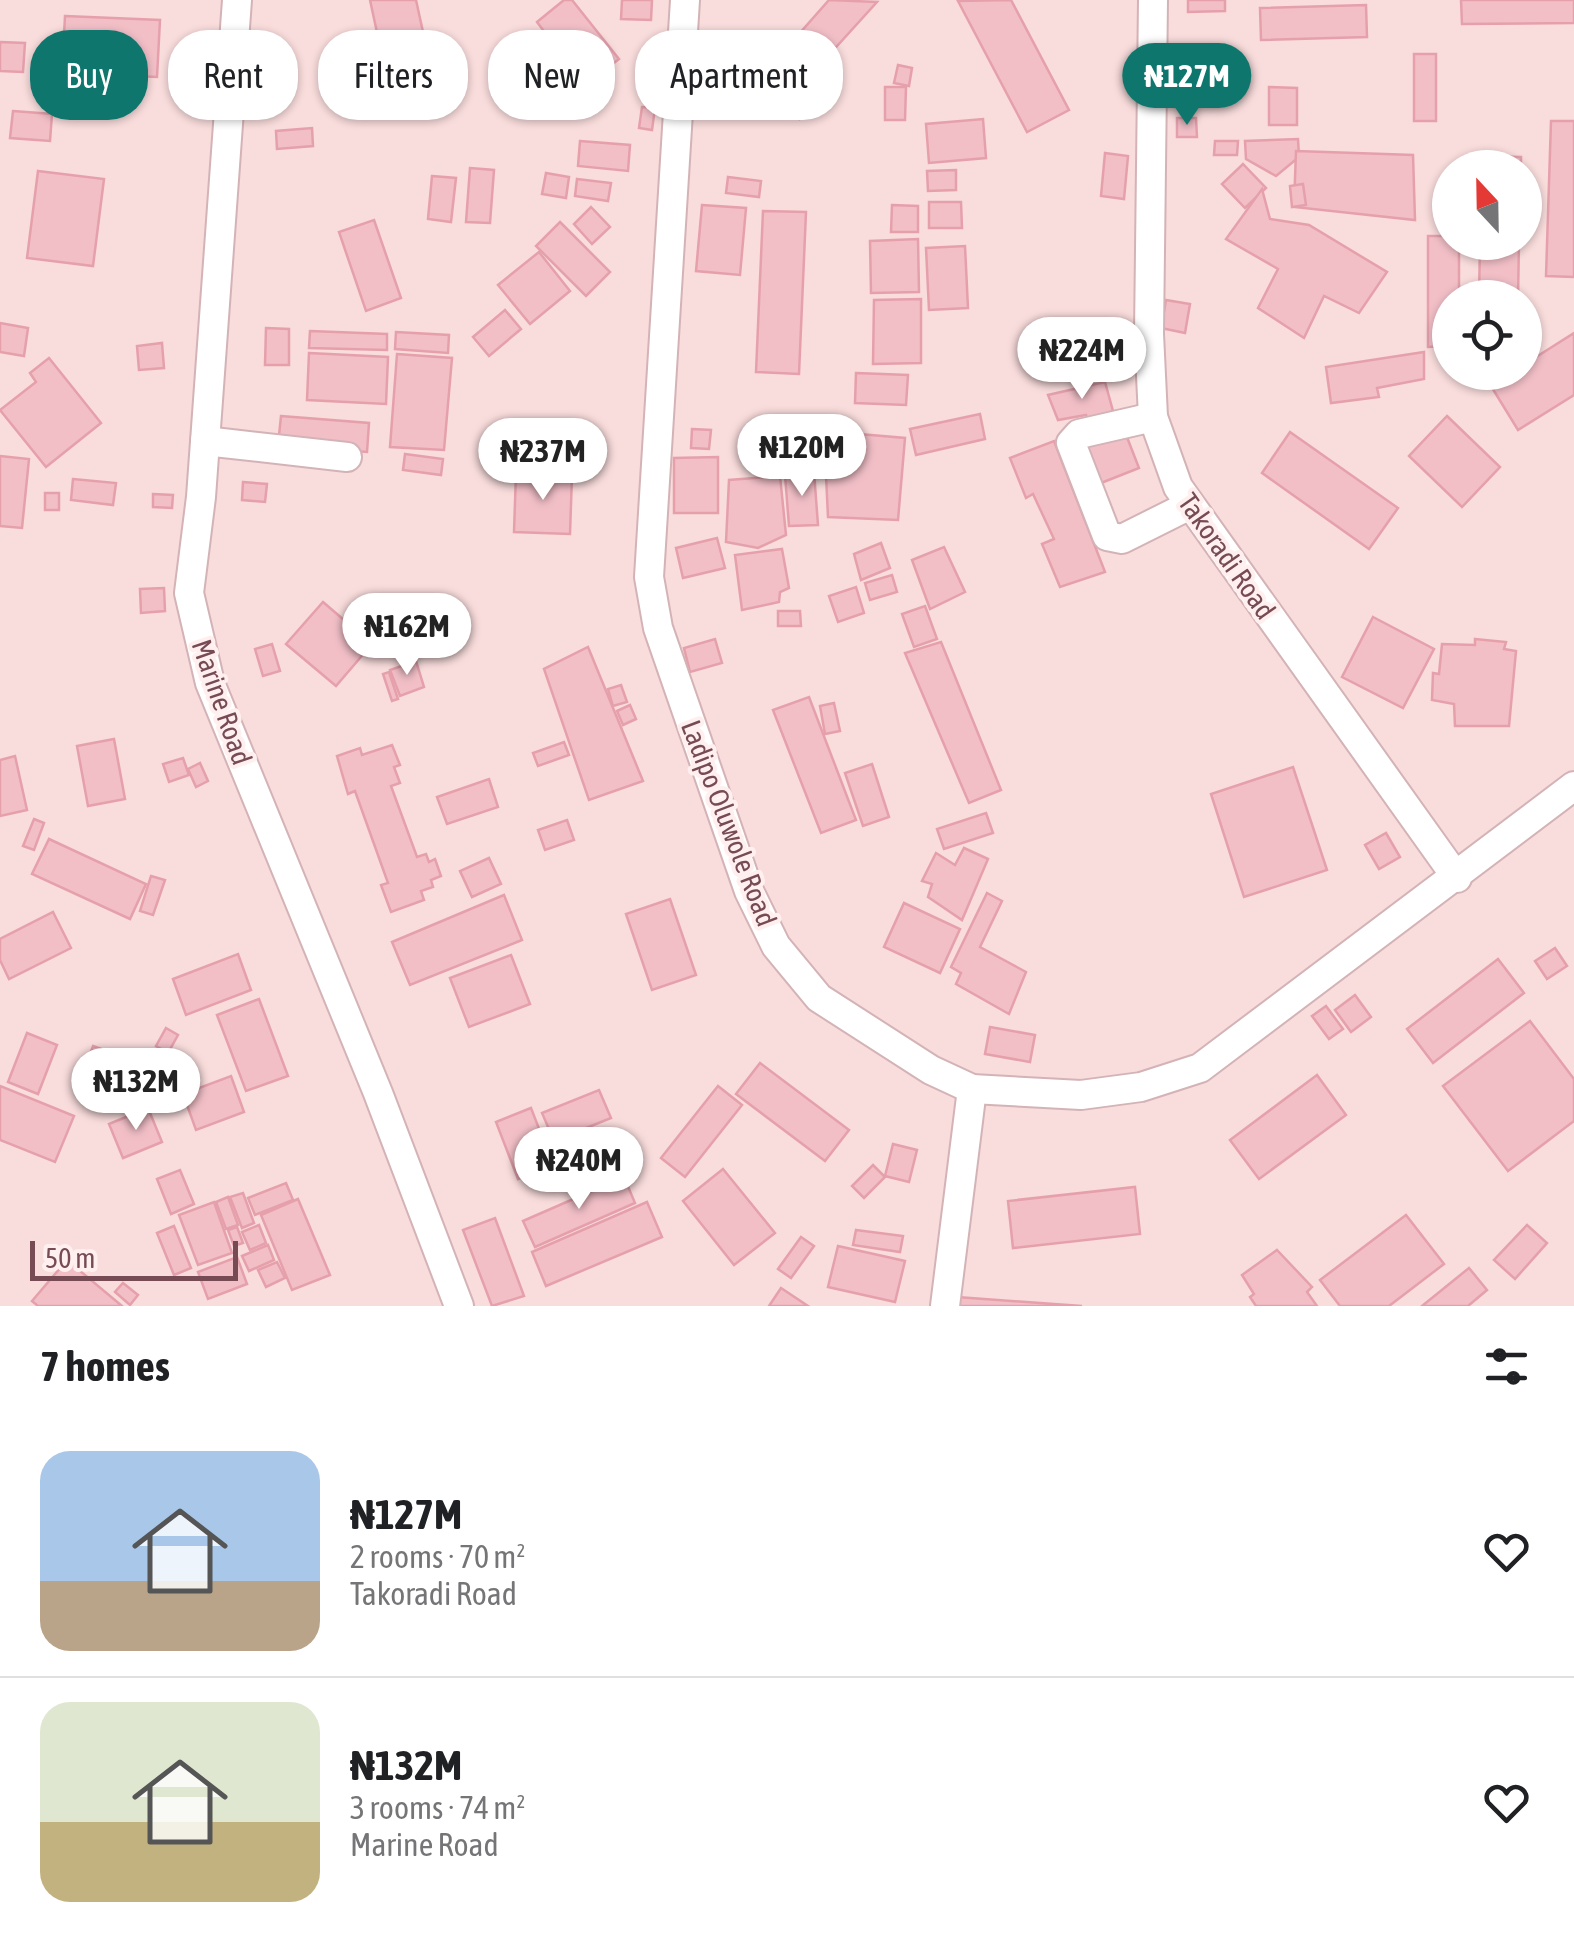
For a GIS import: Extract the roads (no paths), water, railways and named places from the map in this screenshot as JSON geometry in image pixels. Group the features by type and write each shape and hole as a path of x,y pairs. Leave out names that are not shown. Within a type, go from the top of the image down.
{"street":[{"name":"Marine Road","path":"236,0 205,442 189,594 210,684 378,1093 459,1306"},
{"name":"Ladipo Oluwole Road","path":"685,0 649,577 658,628 750,891 776,946 818,998 931,1070 972,1089 1081,1095 1141,1088 1200,1068 1457,878 1574,786"},
{"name":"Takoradi Road","path":"1153,0 1149,334 1152,417 1178,487 1457,878"},
{"path":"1152,417 1078,434 1071,443 1107,536 1122,539 1190,504"},
{"path":"205,442 347,457"},
{"path":"944,1306 972,1089"}]}
